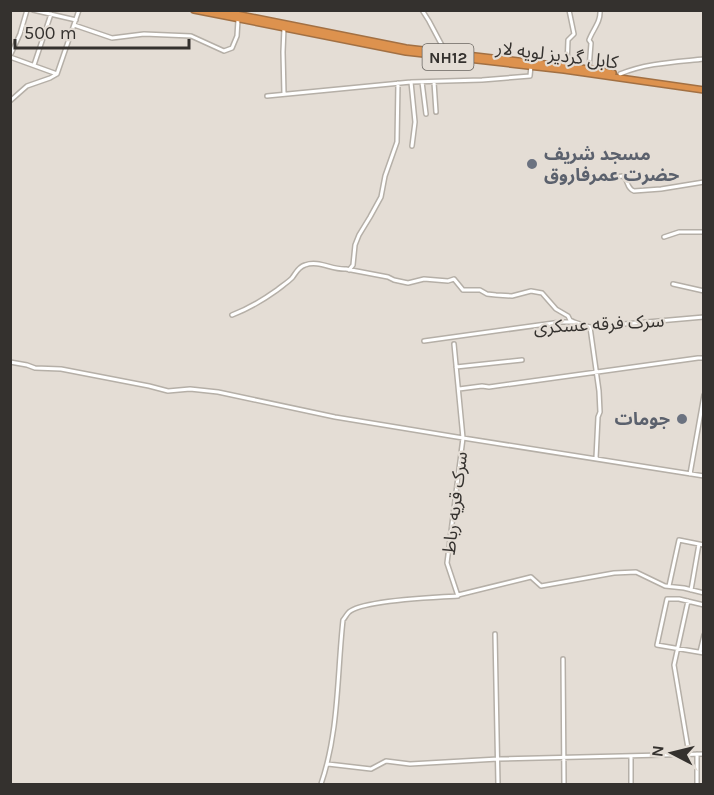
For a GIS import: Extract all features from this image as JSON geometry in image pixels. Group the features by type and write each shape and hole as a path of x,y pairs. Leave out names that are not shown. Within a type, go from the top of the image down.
{"highway":[{"name":"کابل گردیز لویه لار","path":"194,10 406,52 567,66 704,88"},
{"name":"کابل گردیز لویه لار","path":"216,10 370,42 447,55 704,88"}],"street":[{"path":"27,10 10,57 57,74"},
{"path":"33,10 75,22 112,38 144,34 191,36 224,51 232,48 237,36 238,20"},
{"path":"10,102 27,86 57,74 79,10"},
{"path":"422,10 447,55"},
{"path":"567,66 568,40 574,34 569,10"},
{"path":"589,69 591,43 589,40 599,22 600,10"},
{"path":"34,65 51,14"},
{"path":"284,28 284,94"},
{"path":"620,74 661,64 704,59"},
{"path":"267,96 398,83 482,80 530,75 531,66"},
{"path":"411,82 415,122 412,146"},
{"path":"422,82 426,114"},
{"path":"434,82 436,112"},
{"path":"349,270 353,265 355,245 359,235 381,197 385,176 397,142 398,83"},
{"path":"599,179 623,176 630,189 634,191 704,182"},
{"path":"664,237 679,232 704,232"},
{"path":"232,315 245,310 276,291 303,265 314,263 408,283 424,279 448,281 454,279 464,290 480,290 487,294 512,296 531,291 542,293 556,309 574,322"},
{"path":"673,284 704,291"},
{"name":"سرک فرقه عسکری","path":"424,341 561,322 574,322 591,327 704,317"},
{"path":"591,327 600,412 596,458"},
{"path":"10,362 35,368 61,369 168,390 190,389 218,392 335,417 463,438 454,344"},
{"path":"459,389 704,358"},
{"path":"456,367 522,360"},
{"path":"690,474 704,395"},
{"path":"696,437 704,438"},
{"name":"سرک قریه رباط","path":"458,596 447,563 463,438 704,476"},
{"path":"669,586 679,540 701,545 691,590"},
{"path":"321,784 328,764 333,733 343,620 349,612 360,606 458,596 531,577 541,586 614,573 636,572 669,586 704,593"},
{"path":"704,605 679,599 667,600 657,645 702,653 704,635"},
{"path":"688,601 675,665 689,754"},
{"path":"495,634 498,784"},
{"path":"563,659 564,784"},
{"path":"697,754 697,784"},
{"path":"328,764 370,768 386,761 410,764 498,759 704,754"},
{"path":"631,755 631,784"}],"place":[{"name":"مسجد شریف حضرت عمرفاروق","path":"532,164"},
{"name":"جومات","path":"682,419"}]}
